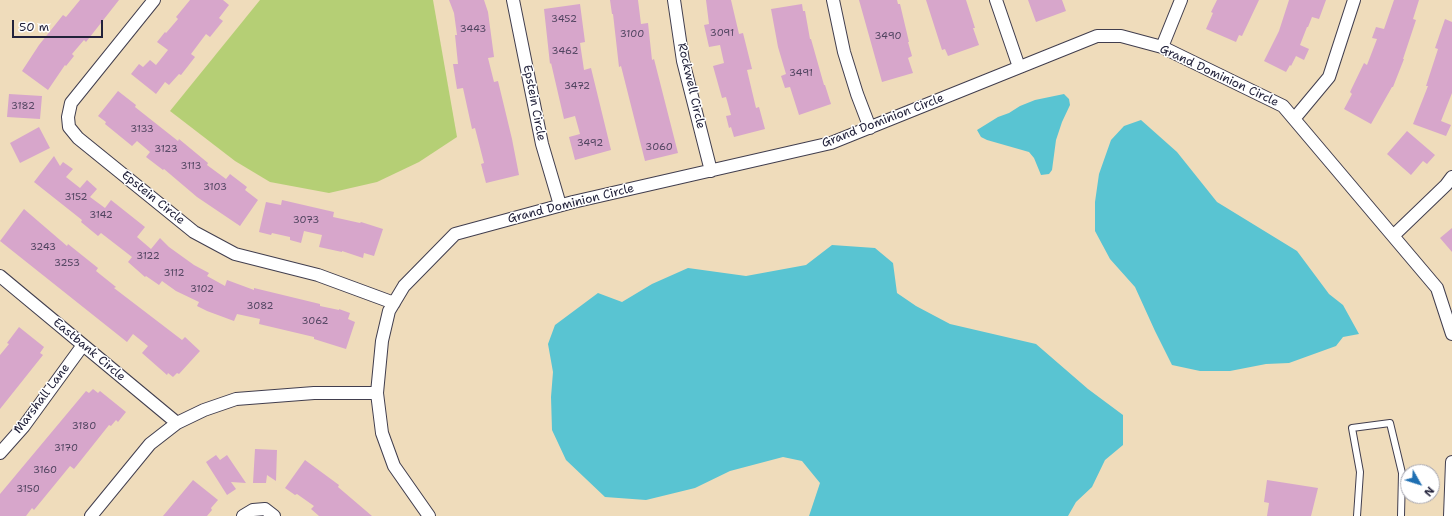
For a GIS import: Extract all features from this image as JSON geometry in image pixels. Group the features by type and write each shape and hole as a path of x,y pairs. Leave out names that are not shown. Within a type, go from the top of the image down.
{"street":[{"name":"Epstein Circle","path":"154,0 71,102 68,117 69,127 78,138 194,232 235,254 318,275 394,303"},
{"name":"Epstein Circle","path":"513,0 542,144 560,206"},
{"name":"Rockwell Circle","path":"674,0 683,61 711,171"},
{"path":"833,0 844,52 856,94 870,128"},
{"path":"996,0 1019,67"},
{"path":"1162,47 1181,0"},
{"path":"1294,119 1329,77 1354,0"},
{"name":"Grand Dominion Circle","path":"429,516 394,466 382,433 377,393 382,341 389,311 404,286 455,234 560,206 831,143 1097,36 1121,36 1162,47 1283,106 1437,288 1452,334"},
{"path":"1393,236 1446,185 1452,177"},
{"name":"Eastbank Circle","path":"0,276 178,423"},
{"name":"Marshall Lane","path":"0,453 24,426 83,345"},
{"path":"91,516 150,444 178,423 204,410 236,399 314,392 377,393"},
{"path":"1450,516 1452,462"},
{"path":"242,516 253,510 265,509 274,516"}],"lane":[{"path":"1357,516 1360,472 1352,428 1390,423 1402,473 1401,516"}],"green space":[{"path":"260,0 433,0 457,137 419,162 377,182 329,193 270,182 235,161 170,111"}],"water":[{"path":"1064,94 1069,99 1070,105 1056,140 1052,170 1049,174 1041,175 1034,158 1029,152 987,140 981,137 977,130 1020,106 1035,100"},
{"path":"1141,120 1177,152 1217,202 1297,251 1329,294 1343,305 1359,334 1343,337 1336,346 1289,363 1266,364 1230,371 1200,371 1172,365 1135,287 1110,259 1095,231 1095,202 1099,174 1111,140 1124,126"},
{"path":"832,245 875,248 893,263 897,293 916,306 950,324 1036,344 1088,389 1123,415 1123,445 1105,460 1092,487 1076,502 1068,516 809,516 820,483 802,461 783,457 730,471 695,488 646,500 605,497 566,460 552,430 551,397 553,372 548,344 555,325 598,293 622,302 652,284 688,268 746,276 806,265"}],"building":[{"path":"80,0 119,0 86,42 84,40 72,54 74,56 66,66 65,65 48,90 22,71 39,45 63,15 66,17"},
{"path":"190,0 223,0 229,5 219,18 223,21 210,37 206,34 191,54 195,57 181,75 179,74 169,85 165,82 156,94 131,74 139,64 143,67 150,60 156,65 168,50 157,42 178,19 176,17"},
{"path":"449,0 484,0 488,12 494,57 488,58 494,82 498,81 519,175 486,183 481,164 484,163 475,128 472,129 463,88 457,89 453,64 458,64 455,35 457,35 454,13"},
{"path":"610,0 638,0 641,24 648,23 652,60 654,59 678,153 645,161 621,66 619,67"},
{"path":"706,0 731,0 739,34 743,33 752,69 747,70 756,108 759,107 765,129 734,137 731,127 729,128 726,116 731,115 726,97 722,98 713,66 724,63 720,45 709,47 704,25 709,24"},
{"path":"859,0 897,0 898,4 900,4 912,56 908,58 913,73 882,82"},
{"path":"926,0 966,0 979,45 948,56 945,49 942,50"},
{"path":"1028,0 1062,0 1066,11 1036,22"},
{"path":"1217,0 1259,0 1242,36 1239,35 1236,42 1206,29 1213,13 1211,12"},
{"path":"1289,0 1326,0 1319,19 1312,17 1300,45 1309,49 1304,60 1296,56 1286,72 1264,61 1279,31"},
{"path":"1394,0 1419,0 1413,19 1416,20 1404,59 1393,87 1371,124 1344,109 1352,94 1350,92 1364,63 1367,65 1377,39 1372,38 1376,27 1384,29"},
{"path":"580,4 585,42 580,43 584,70 591,68 611,150 575,160 569,137 580,134 575,116 564,119 551,63 550,64 544,9"},
{"path":"802,4 803,11 805,11 810,39 831,104 799,115 790,87 785,88 781,76 786,74 778,47 771,9"},
{"path":"1445,19 1452,22 1452,93 1441,121 1451,125 1446,136 1413,124 1428,86 1426,86 1438,49 1435,48"},
{"path":"118,91 136,105 135,107 178,141 179,139 208,163 207,165 226,179 230,174 247,187 245,190 258,200 240,226 197,197 164,169 163,170 146,157 150,152 137,141 132,146 105,124 106,122 98,116"},
{"path":"9,94 42,96 40,119 7,117"},
{"path":"39,127 50,148 20,163 10,143"},
{"path":"1407,131 1435,155 1427,164 1423,161 1411,175 1387,154"},
{"path":"54,156 60,166 63,162 73,169 66,177 80,188 87,180 97,189 90,197 105,208 111,200 145,227 137,237 151,249 160,238 169,247 194,265 209,273 207,276 225,286 227,280 254,290 254,288 350,313 348,319 355,322 346,349 314,339 314,337 259,324 260,319 237,314 234,321 197,306 199,302 176,291 162,281 159,285 146,276 145,277 128,262 132,257 101,233 98,236 81,222 82,220 34,182"},
{"path":"282,200 334,212 333,217 361,222 383,229 374,256 364,253 363,258 342,251 319,247 322,235 304,231 301,243 290,240 290,237 259,232 266,202 281,205"},
{"path":"24,209 67,246 68,244 98,268 96,271 116,287 114,288 182,340 185,337 200,351 179,374 177,373 173,377 168,373 167,375 142,353 148,346 133,334 127,342 0,241"},
{"path":"1452,228 1452,252 1440,238"},
{"path":"19,327 44,347 40,353 43,355 0,409 0,355 9,344 7,343"},
{"path":"93,389 98,393 100,391 126,412 118,422 116,420 111,426 109,425 74,469 70,466 34,510 32,508 26,516 0,516 0,494 86,391 89,393"},
{"path":"255,449 277,450 276,481 267,475 266,483 253,483"},
{"path":"216,455 220,460 227,455 246,483 231,482 236,489 227,495 206,462"},
{"path":"305,460 339,485 338,487 372,516 319,516 311,509 314,506 297,494 295,495 285,488"},
{"path":"193,480 218,500 211,508 212,510 207,516 163,516"},
{"path":"1267,480 1318,488 1311,516 1267,516 1269,503 1264,502"}]}
